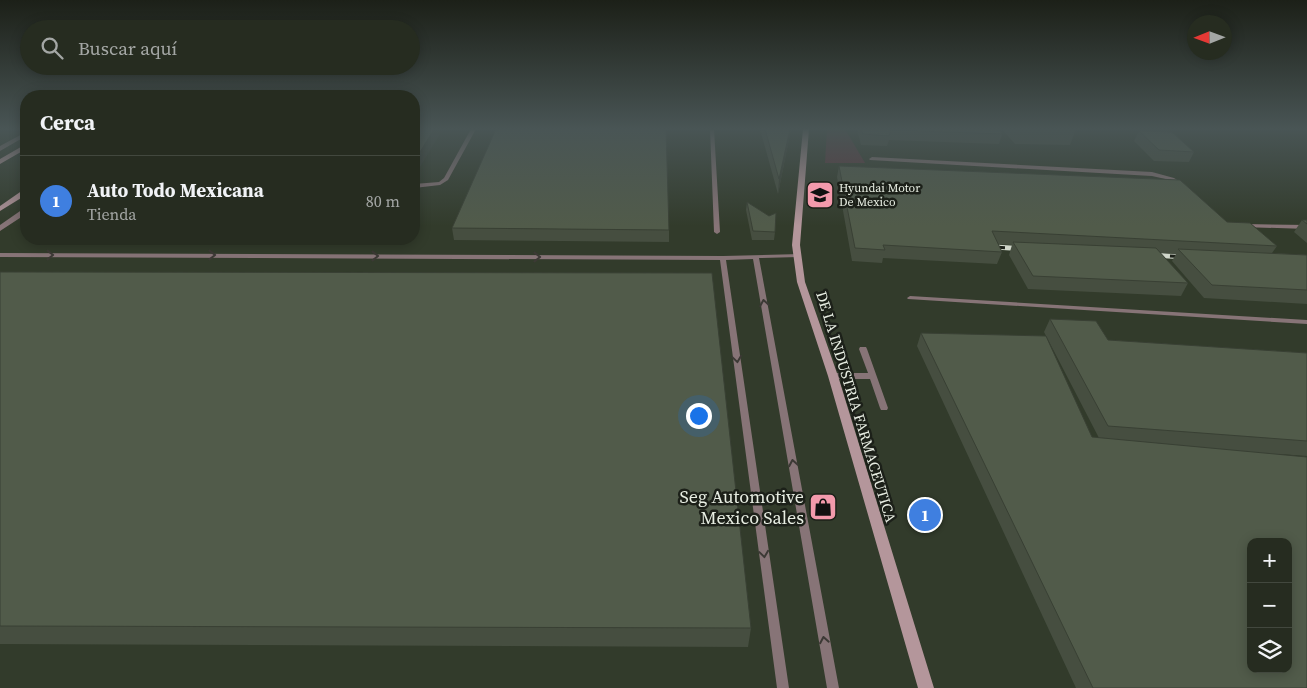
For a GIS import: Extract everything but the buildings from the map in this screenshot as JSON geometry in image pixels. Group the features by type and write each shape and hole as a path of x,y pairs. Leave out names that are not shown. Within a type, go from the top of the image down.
{"main road":[{"name":"DE LA INDUSTRIA FARMACEUTICA","path":"803,161 796,245 799,255 801,282 833,376 926,688"},
{"path":"0,209 20,196"}],"street":[{"path":"0,229 20,214"}],"lane":[{"path":"420,185 440,183 446,179 456,161"},
{"path":"714,161 718,232"},
{"path":"911,161 1152,174 1172,179 1184,187"},
{"path":"1239,226 1307,227"},
{"path":"0,255 756,258 799,255"},
{"path":"722,258 783,688"},
{"path":"756,258 832,688"},
{"path":"910,298 1307,322"},
{"path":"863,349 884,408"},
{"path":"833,376 872,376"}],"shaded area":[{"path":"825,161 864,161 865,163 825,163"}],"railway":[{"path":"995,247 1025,249"},
{"path":"1150,255 1187,257"}],"place":[{"name":"Hyundai Motor De Mexico","path":"820,195"},
{"name":"Seg Automotive Mexico Sales","path":"823,507"},
{"name":"Auto Todo Mexicana","path":"925,515"}]}
